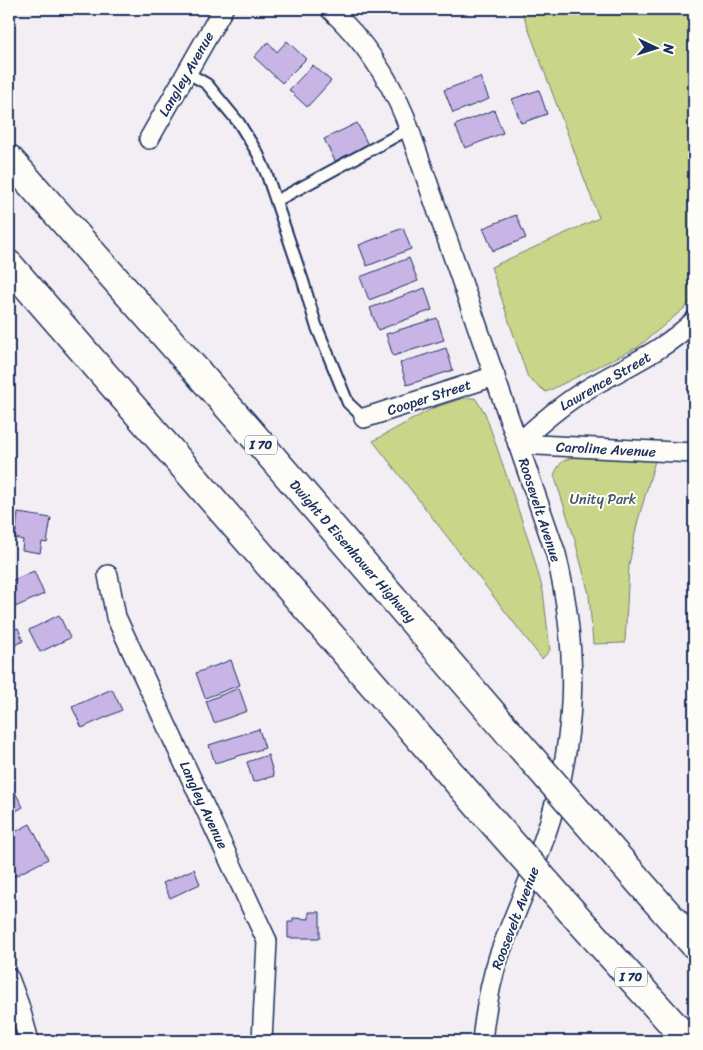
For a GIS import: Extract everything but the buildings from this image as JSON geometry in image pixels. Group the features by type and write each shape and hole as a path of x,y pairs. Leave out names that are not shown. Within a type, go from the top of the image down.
{"highway":[{"name":"Dwight D Eisenhower Highway","path":"9,159 265,449 510,734 694,944"},
{"name":"I 70","path":"9,265 573,914 688,1041"}],"street":[{"name":"Langley Avenue","path":"149,139 223,9"},
{"name":"Roosevelt Avenue","path":"330,9 359,40 375,62 398,101 409,129 556,554 564,589 572,642 572,696 568,749 554,810 543,844 499,956 491,983 482,1041"},
{"name":"Lawrence Street","path":"518,444 537,425 560,407 586,390 658,350 694,321"},
{"name":"Cooper Street","path":"364,418 495,376"},
{"name":"Caroline Avenue","path":"518,444 694,453"},
{"name":"Langley Avenue","path":"108,575 116,617 267,941 262,1041"},
{"path":"9,978 29,1041"}],"lane":[{"path":"186,72 207,84 239,123 258,154 303,280 316,325 348,403 364,418"},
{"path":"276,201 409,129"}],"green space":[{"path":"521,9 694,9 694,298 638,347 546,392 528,378 491,267 599,218"},
{"path":"464,398 475,398 485,413 530,544 543,591 550,650 542,659 373,441 433,408"},
{"name":"Unity Park","path":"574,457 655,461 637,524 629,565 625,643 593,644 589,594 574,537 554,475 561,463"}]}
